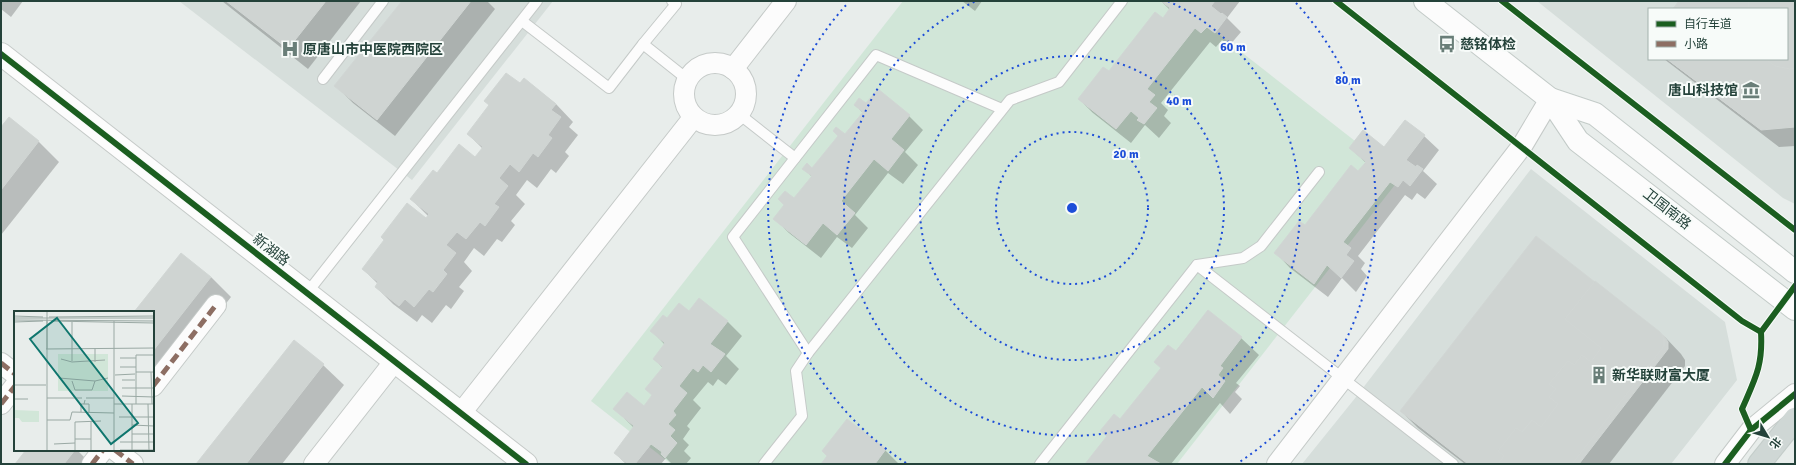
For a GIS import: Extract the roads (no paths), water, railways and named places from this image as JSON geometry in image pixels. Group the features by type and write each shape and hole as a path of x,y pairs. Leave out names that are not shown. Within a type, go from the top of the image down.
{"main road":[{"name":"卫国南路","path":"1425,1 1550,99 1578,141 1795,309"},
{"name":"新湖路","path":"1,54 526,464"},
{"name":"卫国南路","path":"1550,99 1595,114 1795,272"},
{"path":"1759,464 1795,419"}],"street":[{"path":"733,69 786,1"},
{"path":"713,63 724,64 733,69 740,76 745,85 746,95 744,105 739,114 732,121 722,125 712,126 702,124 687,110 684,100 684,89 687,79 694,71 713,63"},
{"path":"1277,464 1522,146 1550,99"},
{"path":"461,413 694,118"},
{"path":"154,385 216,305"},
{"path":"314,464 394,362"},
{"path":"1,363 14,373"},
{"path":"1,404 14,387"},
{"path":"1725,464 1751,430 1795,394"},
{"path":"92,464 102,451"},
{"path":"116,451 133,464"}],"lane":[{"path":"323,79 383,1"},
{"path":"307,293 537,1"},
{"path":"522,21 609,88 676,4 672,1"},
{"path":"764,464 802,416 796,371 808,353 1010,100 1059,82 1122,1"},
{"path":"643,44 687,79"},
{"path":"808,353 733,237 876,55 1002,109"},
{"path":"739,114 795,158"},
{"path":"1040,464 1197,265 1243,258 1262,246 1319,172"},
{"path":"1197,265 1453,464"}],"place":[{"name":"慈铭体检","path":"1447,44"},
{"name":"原唐山市中医院西院区","path":"290,49"},
{"name":"唐山科技馆","path":"1751,90"},
{"name":"新华联财富大厦","path":"1599,375"}]}
